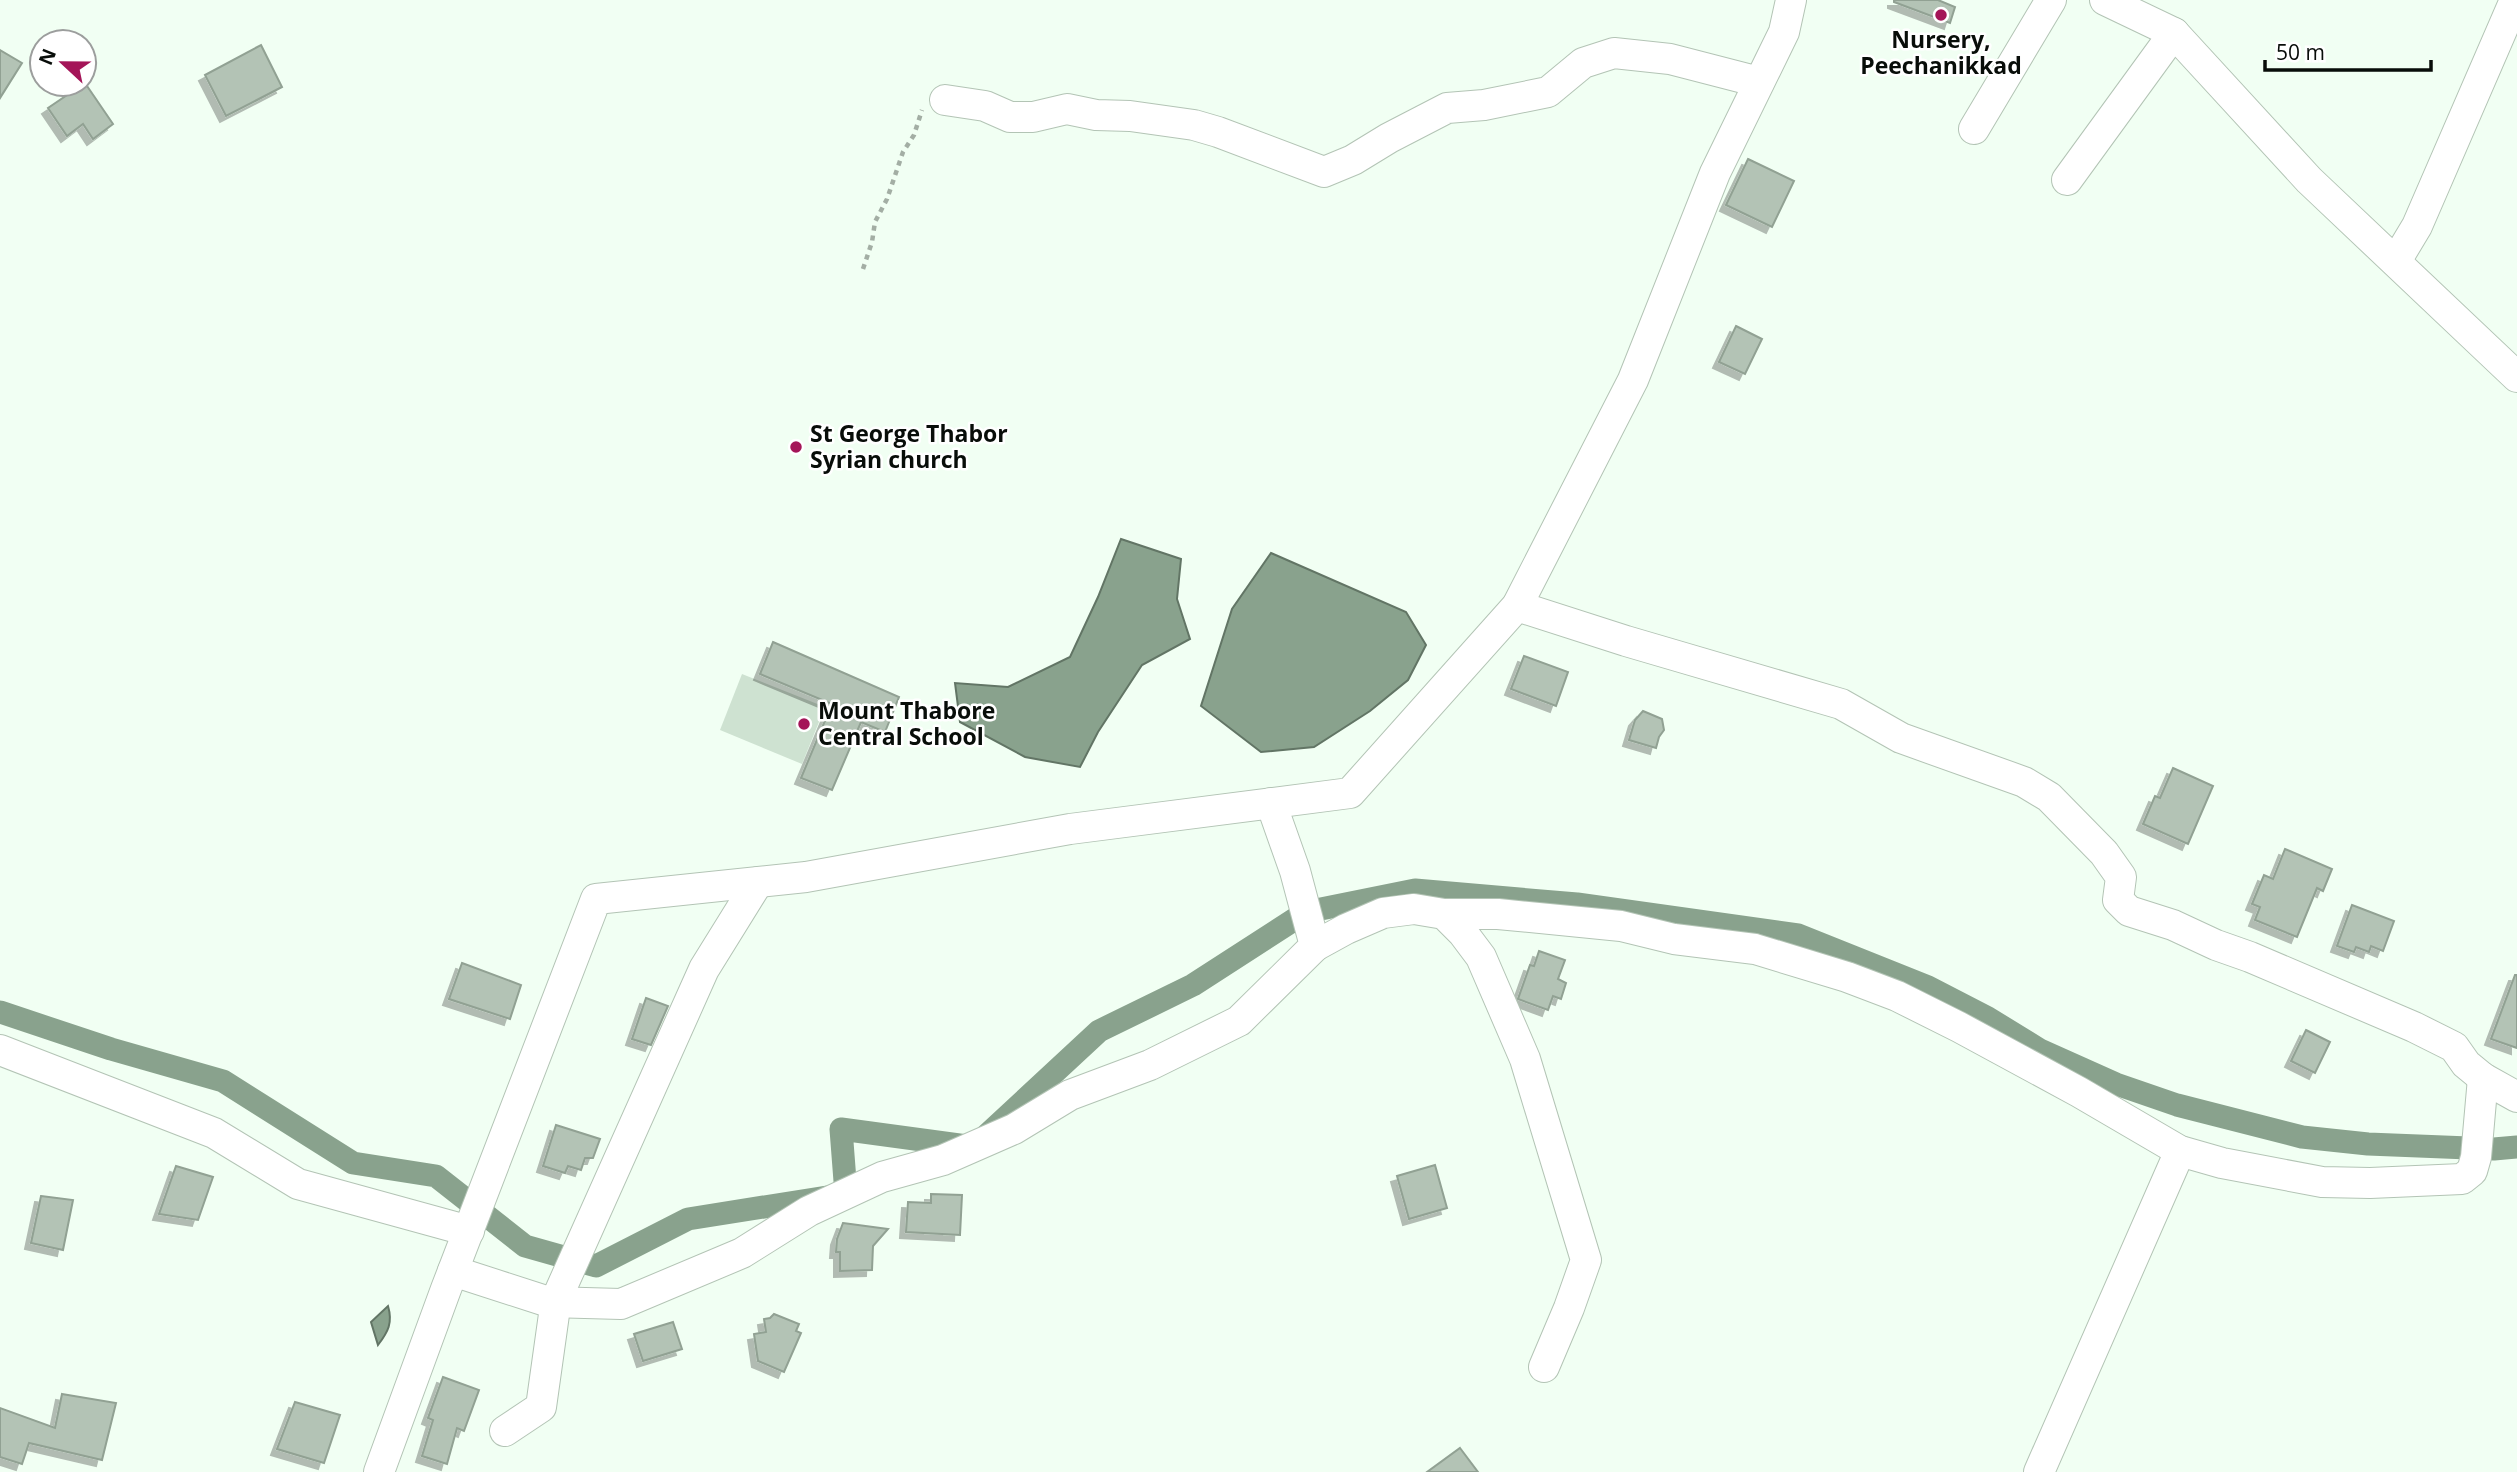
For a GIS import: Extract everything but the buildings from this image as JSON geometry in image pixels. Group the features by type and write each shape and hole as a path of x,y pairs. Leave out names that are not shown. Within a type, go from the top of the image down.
{"street":[{"path":"379,1472 596,899 806,877 1070,829 1350,793 1517,606 1633,380 1715,173 1784,32 1791,0"},
{"path":"1974,129 2051,0"},
{"path":"2105,0 2174,33 2309,180 2517,377"},
{"path":"2396,261 2417,226 2515,0"},
{"path":"2067,180 2174,33"},
{"path":"946,100 985,106 1010,117 1033,117 1068,109 1096,115 1130,116 1194,125 1324,172 1353,160 1447,108 1484,105 1548,92 1583,63 1614,53 1670,59 1759,82"},
{"path":"1517,606 1841,704 1901,738 2024,782 2049,797 2104,853 2121,877 2118,900 2129,911 2173,925 2414,1027 2454,1047 2466,1064 2483,1078 2517,1097"},
{"path":"1271,803 1295,871 1315,946"},
{"path":"505,1431 541,1407 556,1301 704,970 758,882"},
{"path":"453,1271 549,1302 621,1304 742,1253 809,1211 882,1177 943,1160 1014,1129 1070,1095 1150,1065 1239,1021 1315,946 1383,913 1414,909 1444,914 1474,912 1535,916 1621,926 1674,939 1755,949 1836,973 1897,996 1959,1027 2180,1151 2222,1163 2322,1182 2382,1183 2462,1179 2472,1171 2476,1157 2483,1078"},
{"path":"1444,914 1481,957 1525,1059 1556,1168 1586,1259 1544,1367"},
{"path":"0,1050 214,1133 298,1184 469,1231"},
{"path":"2039,1472 2180,1151"}],"path":[{"path":"863,269 875,222 887,199 903,152 914,135 928,94 946,100"}],"shaded area":[{"path":"1121,539 1181,559 1177,599 1190,639 1142,665 1098,732 1080,767 1025,757 960,722 955,683 1008,687 1070,657"},
{"path":"1271,553 1406,612 1426,645 1408,680 1370,711 1314,747 1261,752 1201,706 1232,609"},
{"path":"742,674 825,707 802,764 720,730"},
{"path":"388,1306 389,1327 378,1345 371,1322"}],"waterway":[{"path":"0,1012 111,1049 223,1081 353,1163 436,1176 525,1246 596,1266 688,1219 846,1194 841,1129 974,1147 1099,1031 1193,985 1306,912 1415,890 1577,904 1798,935 1928,987 1988,1018 2040,1050 2116,1084 2177,1105 2302,1137 2368,1144 2494,1149 2517,1147"}],"place":[{"name":"Nursery, Peechanikkad","path":"1941,15"},
{"name":"St George Thabor Syrian church","path":"796,447"},
{"name":"Mount Thabore Central School","path":"804,724"}]}
